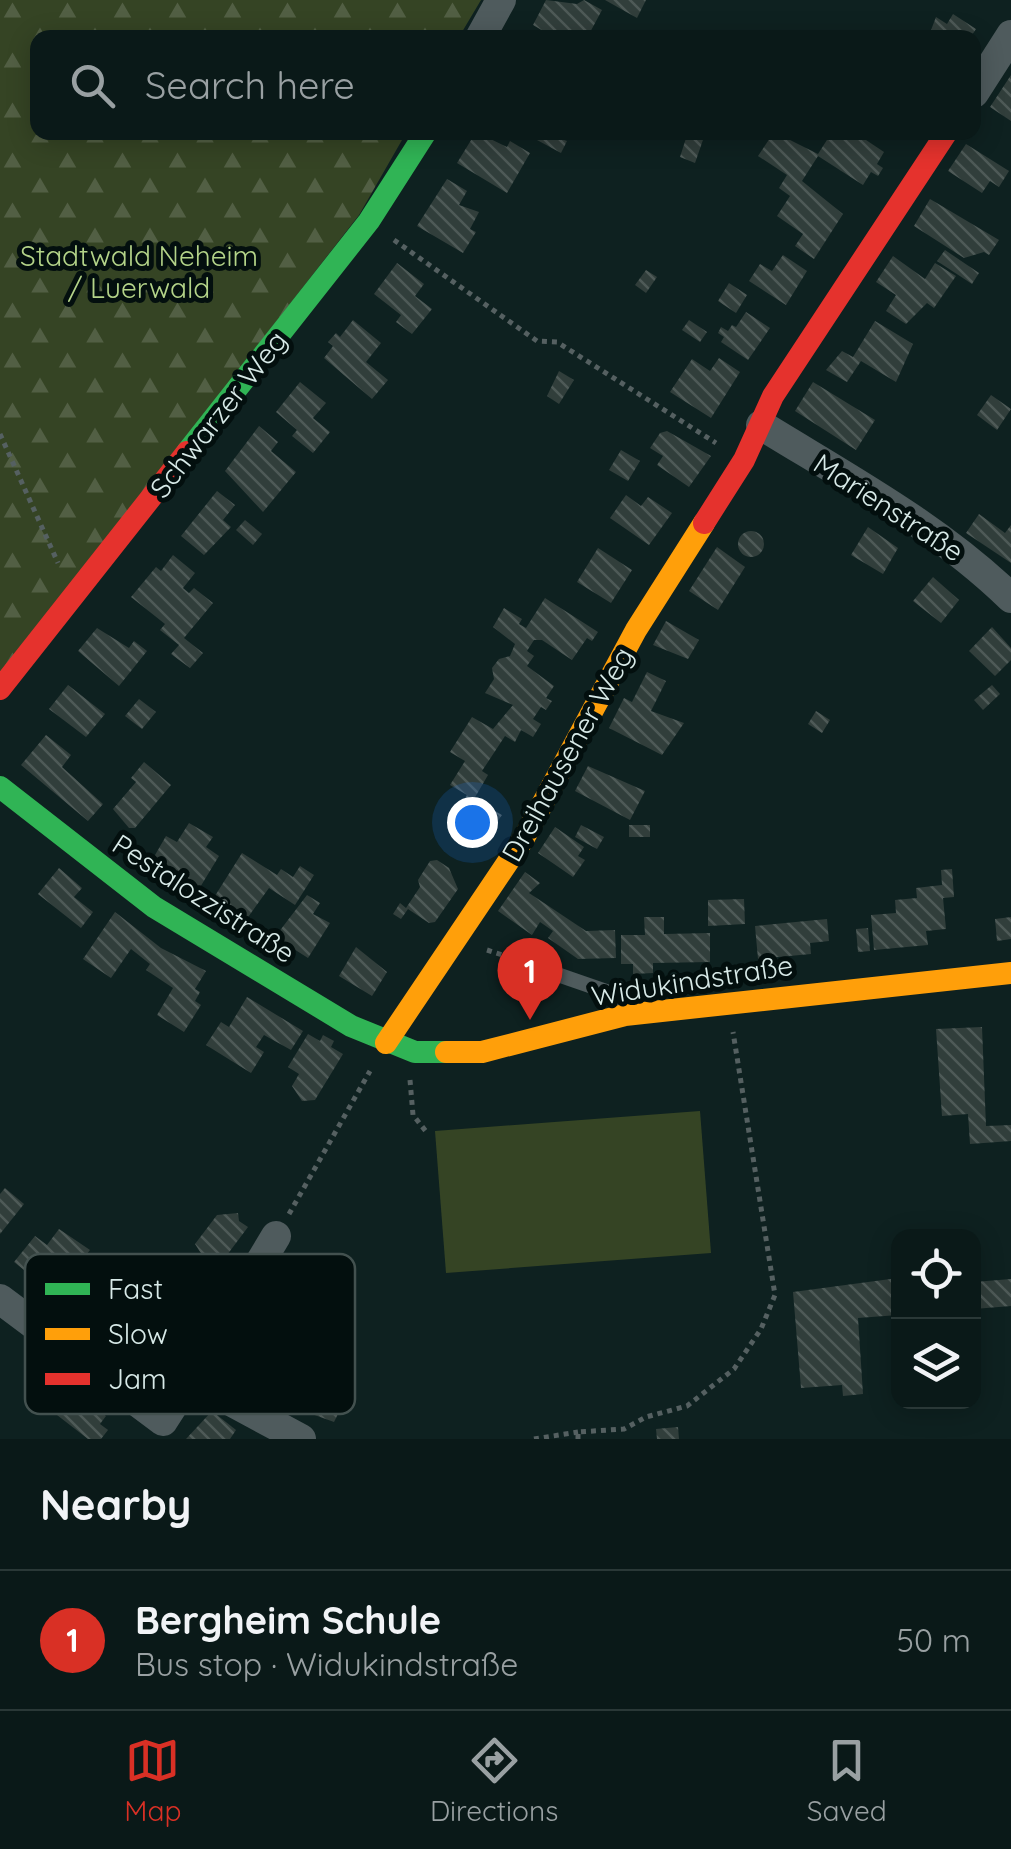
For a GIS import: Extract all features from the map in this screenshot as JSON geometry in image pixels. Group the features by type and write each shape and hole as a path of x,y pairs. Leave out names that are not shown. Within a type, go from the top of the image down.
{"street":[{"path":"484,30 501,0"},
{"path":"981,82 1011,35"},
{"name":"Schwarzer Weg","path":"0,690 369,222 421,140"},
{"name":"Dreihausener Weg","path":"386,1043 524,838 636,630 744,460 773,396 942,140"},
{"name":"Marienstraße","path":"760,425 926,528 978,566 1011,598"},
{"name":"Pestalozzistraße","path":"0,787 154,906 386,1043"},
{"name":"Widukindstraße","path":"386,1043 415,1052 482,1052 624,1015 1011,973"},
{"path":"265,1254 276,1236"},
{"path":"0,1298 25,1317"},
{"path":"255,1414 301,1439"}],"lane":[{"path":"530,964 608,992 624,1015"}],"path":[{"path":"369,222 537,342 557,342 744,460"},
{"path":"0,434 54,547 68,606"},
{"path":"456,938 530,964"},
{"path":"534,1439 624,1429 646,1417 687,1406 734,1369 761,1330 775,1295 728,1001"},
{"path":"276,1236 386,1043"},
{"path":"415,1052 409,1095 414,1115 428,1134"}],"green space":[{"name":"Stadtwald Neheim / Luerwald","path":"0,0 481,0 463,30 30,30 30,140 402,140 359,215 0,677"},
{"path":"700,1111 711,1253 446,1273 435,1131"}],"building":[{"path":"546,0 577,4 584,0 602,10 591,30 541,30 533,25"},
{"path":"605,0 646,0 637,18"},
{"path":"953,14 976,29 931,30 936,17 947,24"},
{"path":"1011,75 1011,121 990,107"},
{"path":"471,140 493,140 507,147 510,141 530,153 507,193 457,163"},
{"path":"537,140 567,141 561,153"},
{"path":"685,140 703,140 695,163 680,157"},
{"path":"769,140 790,140 818,154 827,140 866,140 884,152 877,164 883,168 878,176 871,172 863,185 818,156 802,181 843,214 814,259 795,246 803,234 777,216 790,196 779,188 787,175 758,156"},
{"path":"966,144 1009,171 999,187 990,181 982,193 948,171"},
{"path":"447,179 467,191 459,205 479,212 470,229 476,232 463,253 417,226"},
{"path":"930,199 999,240 989,255 984,252 964,258 914,226"},
{"path":"945,250 979,273 972,284 937,261"},
{"path":"783,255 807,271 786,305 749,281 760,264 772,271"},
{"path":"893,256 925,279 935,263 956,276 934,308 927,303 906,324 886,311 896,295 876,282"},
{"path":"397,263 424,284 415,296 432,309 412,334 396,322 401,315 374,294"},
{"path":"646,270 657,277 646,293 635,285"},
{"path":"729,283 747,295 736,313 718,301"},
{"path":"746,312 770,328 748,360 721,342 724,337 718,333 721,327 728,331 732,325 736,327"},
{"path":"353,320 381,343 366,362 388,380 372,399 324,358 333,346 328,342 336,333 340,337"},
{"path":"689,320 707,332 700,342 682,330"},
{"path":"875,321 913,344 896,382 861,361 847,382 826,370 842,351 853,357"},
{"path":"719,358 740,372 711,418 670,392 692,359 710,371"},
{"path":"559,371 574,380 559,404 547,396"},
{"path":"300,382 326,403 313,418 330,432 313,453 292,436 297,430 276,412"},
{"path":"813,382 875,420 856,450 795,411"},
{"path":"991,395 1011,409 997,430 977,415"},
{"path":"259,426 278,442 271,451 296,472 263,512 225,471"},
{"path":"667,431 711,456 689,487 657,465 663,456 650,448 660,433"},
{"path":"621,450 640,461 628,481 609,470"},
{"path":"217,491 235,505 223,520 231,527 204,555 181,536"},
{"path":"626,495 641,506 648,497 672,513 649,545 610,518"},
{"path":"979,514 1005,533 1011,525 1011,563 966,533"},
{"path":"245,520 262,534 253,545 236,530"},
{"path":"868,527 898,548 883,574 851,555"},
{"path":"751,531 760,535 764,544 760,553 751,557 742,553 738,544 742,535"},
{"path":"717,547 745,567 718,610 689,591"},
{"path":"598,548 632,570 611,603 577,582"},
{"path":"173,555 195,573 183,588 189,593 194,588 213,603 184,638 203,653 190,668 171,654 179,645 160,630 165,624 131,597 156,567 161,571"},
{"path":"933,577 959,600 941,623 913,601"},
{"path":"545,598 598,632 592,641 587,638 572,660 542,640 534,640 527,651 534,656 527,666 554,686 546,698 552,701 546,710 541,707 533,719 541,724 533,737 521,730 515,742 505,736 482,771 488,775 474,799 502,815 480,846 447,824 467,795 450,785 465,761 450,752 472,717 493,729 513,705 485,693 494,679 492,668 499,659 510,656 515,644 493,627 504,608 522,619 519,624 526,628"},
{"path":"666,621 699,640 688,659 653,645"},
{"path":"992,627 1011,648 1011,660 995,676 969,651"},
{"path":"97,628 129,648 134,641 147,651 119,686 78,651"},
{"path":"647,672 666,681 651,711 684,723 662,755 609,728 624,698 632,702"},
{"path":"68,685 105,714 86,737 49,709"},
{"path":"992,685 1000,694 983,710 974,700"},
{"path":"139,699 156,712 142,729 125,716"},
{"path":"816,711 830,720 822,733 808,724"},
{"path":"46,735 71,755 62,767 103,804 88,821 21,765"},
{"path":"144,762 171,785 135,828 129,828 113,809 136,782 131,778"},
{"path":"588,766 645,791 630,820 575,791"},
{"path":"189,823 213,837 206,847 219,856 199,889 151,862 166,836 177,842"},
{"path":"581,825 604,837 597,849 575,837"},
{"path":"629,825 650,825 650,837 629,837"},
{"path":"555,827 584,847 578,856 585,860 573,877 538,853"},
{"path":"242,853 277,875 281,869 293,877 300,866 314,875 295,905 269,888 246,920 213,899"},
{"path":"437,860 449,868 458,889 435,922 429,923 408,909 401,919 393,914 400,903 406,908 430,861"},
{"path":"59,868 82,888 74,897 93,912 81,928 38,894"},
{"path":"952,869 954,897 943,898 946,929 926,931 928,945 874,950 871,915 896,913 895,900 917,898 916,888 942,885 941,870"},
{"path":"525,872 540,883 529,893 586,931 615,930 616,958 578,959 548,938 553,931 540,922 532,935 498,911"},
{"path":"307,895 320,903 313,914 330,923 308,958 275,937"},
{"path":"744,899 745,924 708,926 708,900"},
{"path":"115,912 161,948 206,971 195,989 200,992 195,1001 201,1005 184,1032 157,1015 173,988 146,970 150,964 131,949 111,978 83,959"},
{"path":"644,917 664,917 664,934 710,933 710,962 653,963 653,973 633,974 633,964 621,964 621,935 645,935"},
{"path":"1011,917 1011,939 997,941 995,919"},
{"path":"827,919 829,941 810,943 811,954 758,959 755,926"},
{"path":"868,928 870,951 858,952 856,929"},
{"path":"356,947 387,972 372,996 339,976"},
{"path":"247,997 303,1031 291,1050 264,1035 256,1047 264,1052 251,1073 206,1045 221,1022 229,1027"},
{"path":"982,1027 986,1126 1011,1125 1011,1141 970,1144 968,1114 942,1116 936,1029"},
{"path":"308,1034 320,1041 323,1035 334,1041 331,1047 343,1054 315,1100 302,1101 292,1086 299,1074 288,1067"},
{"path":"5,1188 24,1204 0,1234 0,1194"},
{"path":"238,1213 239,1221 248,1227 228,1254 201,1254 195,1244 217,1215"},
{"path":"59,1229 90,1250 87,1254 25,1254 25,1271 14,1262 35,1236 47,1245"},
{"path":"891,1279 891,1316 858,1318 863,1394 843,1396 842,1385 801,1388 793,1292"},
{"path":"1011,1279 1011,1306 981,1308 981,1281"},
{"path":"103,1414 106,1416 100,1424 108,1430 101,1439 88,1439 57,1415"},
{"path":"209,1414 216,1414 236,1430 230,1439 186,1439"},
{"path":"312,1414 338,1414 334,1422"},
{"path":"678,1427 679,1439 657,1439 656,1429"}],"traffic: fast":[{"path":"187,452 369,221 421,140"},
{"path":"0,787 154,907 351,1026 415,1052 446,1052"}],"traffic: slow":[{"path":"386,1043 524,838 636,630 704,523"},
{"path":"446,1052 482,1052 625,1015 1011,973"}],"traffic: jam":[{"path":"704,523 744,460 773,396 942,140"},
{"path":"0,689 187,452"}],"place":[{"name":"Bergheim Schule","path":"530,1020"}]}
